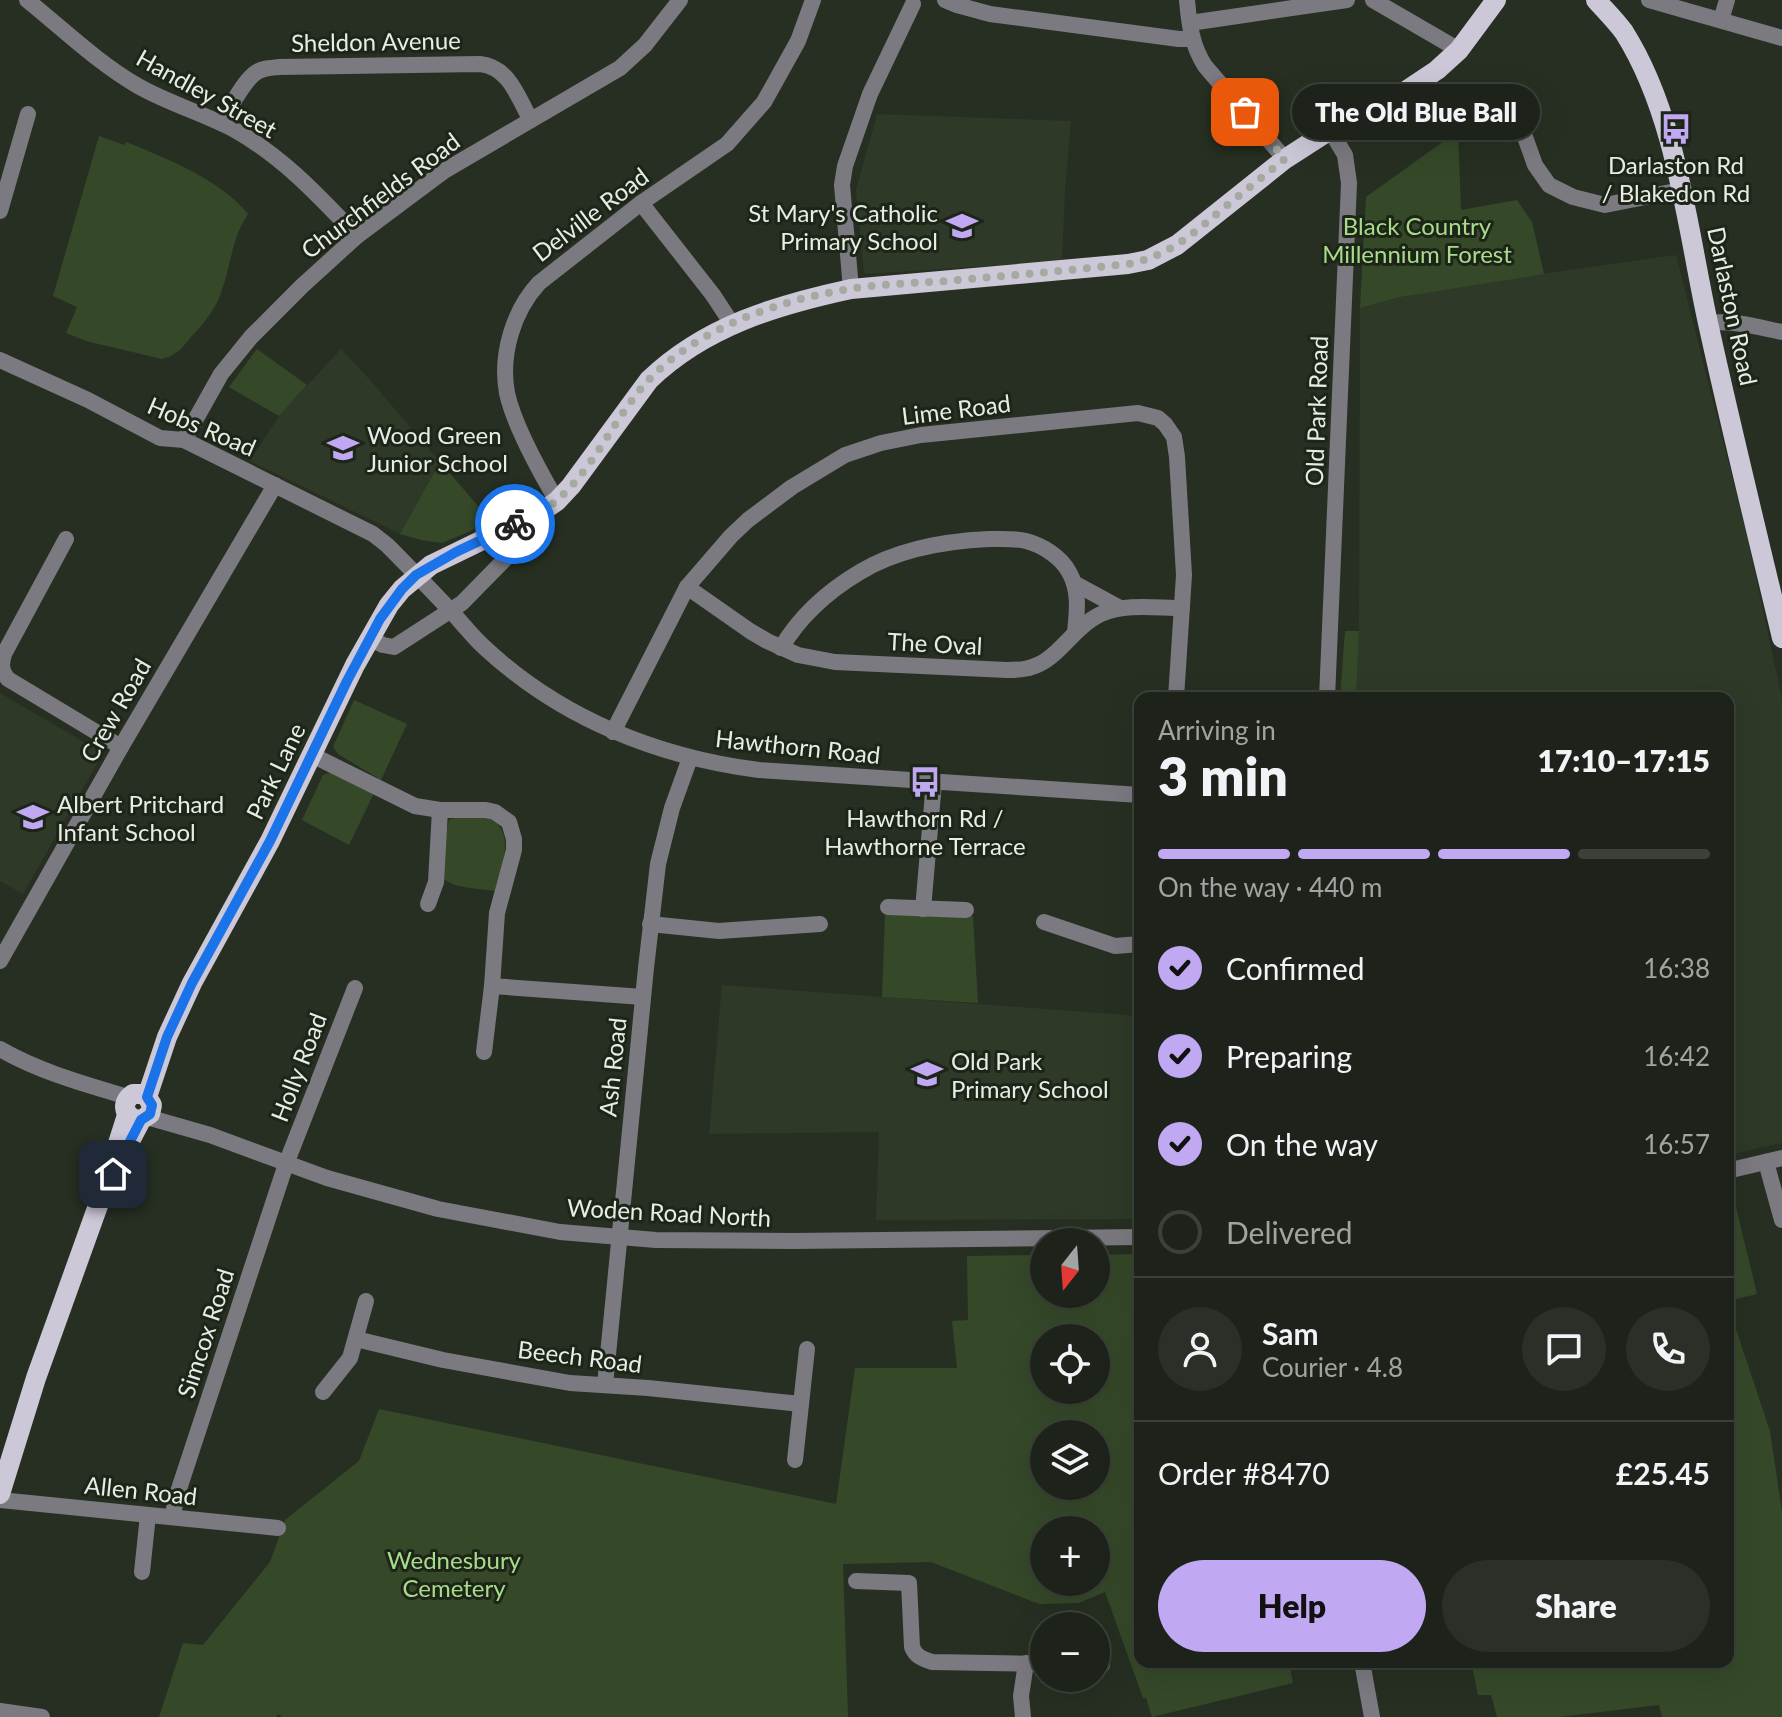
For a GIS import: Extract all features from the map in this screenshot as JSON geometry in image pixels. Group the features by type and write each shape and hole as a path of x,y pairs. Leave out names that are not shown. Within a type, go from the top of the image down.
{"main road":[{"path":"557,501 649,380 683,351 732,324 778,307 851,289 1067,271 1148,260 1177,245 1285,159 1330,130 1401,94 1437,70 1459,50 1496,0"},
{"name":"Darlaston Road","path":"1596,0 1623,30 1661,113 1782,638"},
{"name":"Park Lane","path":"0,1497 36,1378 100,1200 167,1037 192,983 270,841 369,638 389,605 416,575 557,501"}],"street":[{"name":"Handley Street","path":"27,0 138,86 221,123 286,165 357,236"},
{"name":"Churchfields Road","path":"184,440 221,374 241,349 302,286 357,236 444,171 620,68 645,45 680,0"},
{"name":"Delville Road","path":"557,501 535,460 508,397 506,364 510,338 520,309 539,283 641,203 727,144 764,102 798,41 813,0"},
{"path":"945,0 990,14 1179,39 1191,31 1347,0"},
{"path":"1187,0 1197,54 1285,159"},
{"path":"1373,0 1459,50"},
{"path":"1649,0 1782,38"},
{"path":"1721,20 1727,0"},
{"path":"851,289 842,185 845,166 870,94 913,4"},
{"name":"Sheldon Avenue","path":"221,123 247,82 264,69 480,64 488,64 503,73 530,119"},
{"path":"1511,98 1535,165 1549,185 1573,197 1605,205 1681,190"},
{"path":"0,211 28,114"},
{"name":"Old Park Road","path":"1327,692 1349,183 1345,155 1330,130"},
{"path":"641,203 732,324"},
{"path":"1708,323 1724,321 1782,332"},
{"name":"Hobs Road","path":"1,363 88,400 160,438 184,440 373,534 416,575"},
{"name":"Lime Road","path":"613,732 687,587 748,520 792,487 845,455 881,443 921,435 1138,413 1158,418 1174,437 1184,575 1176,692"},
{"name":"Crew Road","path":"0,961 275,485"},
{"path":"369,638 394,647 462,603 509,555 508,539 502,531"},
{"path":"66,539 4,654 1,664 3,672 8,679 121,747"},
{"path":"781,648 809,611 859,572 904,553 967,540 1023,540 1056,557 1070,573 1074,583 1077,604 1075,632"},
{"name":"Hawthorn Road","path":"416,575 484,647 552,699 613,732 690,758 759,770 1134,795"},
{"path":"1074,583 1120,608"},
{"name":"The Oval","path":"687,587 750,631 798,655 835,662 1007,670 1043,663 1075,632 1102,614 1120,608 1182,608"},
{"path":"312,755 415,806 495,812 509,822 514,850 497,913 484,1052"},
{"name":"Ash Road","path":"605,1385 650,924 661,849 690,758"},
{"path":"923,909 934,782"},
{"path":"428,904 436,882 440,810"},
{"path":"888,907 966,910"},
{"path":"1044,922 1115,946 1134,944"},
{"path":"650,924 719,931 820,924"},
{"path":"492,986 643,997"},
{"name":"Holly Road","path":"286,1164 355,988"},
{"path":"0,1049 24,1062"},
{"path":"0,1059 24,1062"},
{"name":"Woden Road North","path":"24,1062 327,1178 438,1209 560,1232 656,1240 1134,1237"},
{"path":"1734,1169 1774,1160 1782,1220"},
{"name":"Simcox Road","path":"172,1517 286,1164"},
{"path":"323,1392 350,1358 366,1301"},
{"name":"Beech Road","path":"356,1339 443,1360 570,1383 801,1404"},
{"path":"795,1460 807,1349"},
{"name":"Allen Road","path":"0,1497 278,1528"},
{"path":"142,1572 148,1515"},
{"path":"856,1581 909,1583 912,1647 914,1654 922,1659 932,1662 1030,1663"},
{"path":"1023,1717 1021,1696 1026,1663"},
{"path":"1363,1668 1372,1717"},
{"path":"0,1711 42,1717"}],"shaded area":[{"name":"St Mary's Catholic Primary School","path":"877,114 1071,121 1062,261 866,274 856,190"},
{"path":"1676,255 1748,540 1782,699 1782,1143 1734,1154 1734,692 1356,692 1360,308 1400,297 1489,281"},
{"name":"Wood Green Junior School","path":"341,349 440,462 400,534 250,461 279,416"},
{"name":"Albert Pritchard Infant School","path":"0,693 103,753 23,894 0,881"},
{"name":"Old Park Primary School","path":"722,985 1134,1016 1134,1219 876,1220 879,1132 709,1134"}],"green space":[{"name":"Black Country Millennium Forest","path":"1458,131 1461,210 1517,200 1532,222 1544,274 1400,297 1360,308 1366,197"},
{"path":"99,136 124,145 126,142 192,171 223,191 248,214 238,232 216,303 185,344 167,358 86,341 66,333 77,307 53,296"},
{"path":"257,349 307,385 279,416 229,387"},
{"path":"440,462 492,522 442,543 400,534"},
{"path":"1345,631 1359,631 1356,692 1340,692"},
{"path":"354,700 407,724 381,780 338,754 333,747"},
{"path":"332,772 375,791 349,845 302,820 323,775"},
{"path":"485,814 495,822 505,839 504,858 495,891 458,886 440,876 449,820 462,815"},
{"path":"885,914 973,916 978,1003 882,997"},
{"path":"1734,1199 1757,1294 1734,1300"},
{"name":"Wednesbury Cemetery","path":"1134,1254 1134,1668 1290,1668 1293,1683 1152,1717 1106,1596 1110,1596 1110,1516 1030,1516 1030,1596 1096,1596 1079,1603 1039,1604 931,1562 843,1564 848,1717 282,1717 278,1714 276,1717 159,1717 183,1643 203,1645 270,1562 285,1520 359,1461 379,1409 836,1504 855,1368 957,1368 952,1321 968,1320 967,1256 1030,1255 1030,1308 1110,1308 1110,1255"},
{"path":"1734,1323 1770,1431 1782,1512 1782,1717 1662,1717 1659,1705 1559,1717 1497,1717 1491,1695 1478,1695 1472,1668 1734,1668"}],"way so far":[{"path":"515,524 557,501 663,366 683,351 732,324 778,307 851,289 1067,271 1128,264 1163,254 1285,159 1245,112"}],"place":[{"name":"The Old Blue Ball","path":"1245,112"},
{"name":"Darlaston Rd / Blakedon Rd","path":"1676,129"},
{"name":"St Mary's Catholic Primary School","path":"962,226"},
{"name":"Wood Green Junior School","path":"343,448"},
{"name":"Hawthorn Rd / Hawthorne Terrace","path":"925,782"},
{"name":"Albert Pritchard Infant School","path":"33,817"},
{"name":"Old Park Primary School","path":"927,1074"}],"route":[{"path":"113,1174 141,1120 150,1114 152,1105 147,1097 176,1016 270,841 380,619 416,575 515,524"}]}
